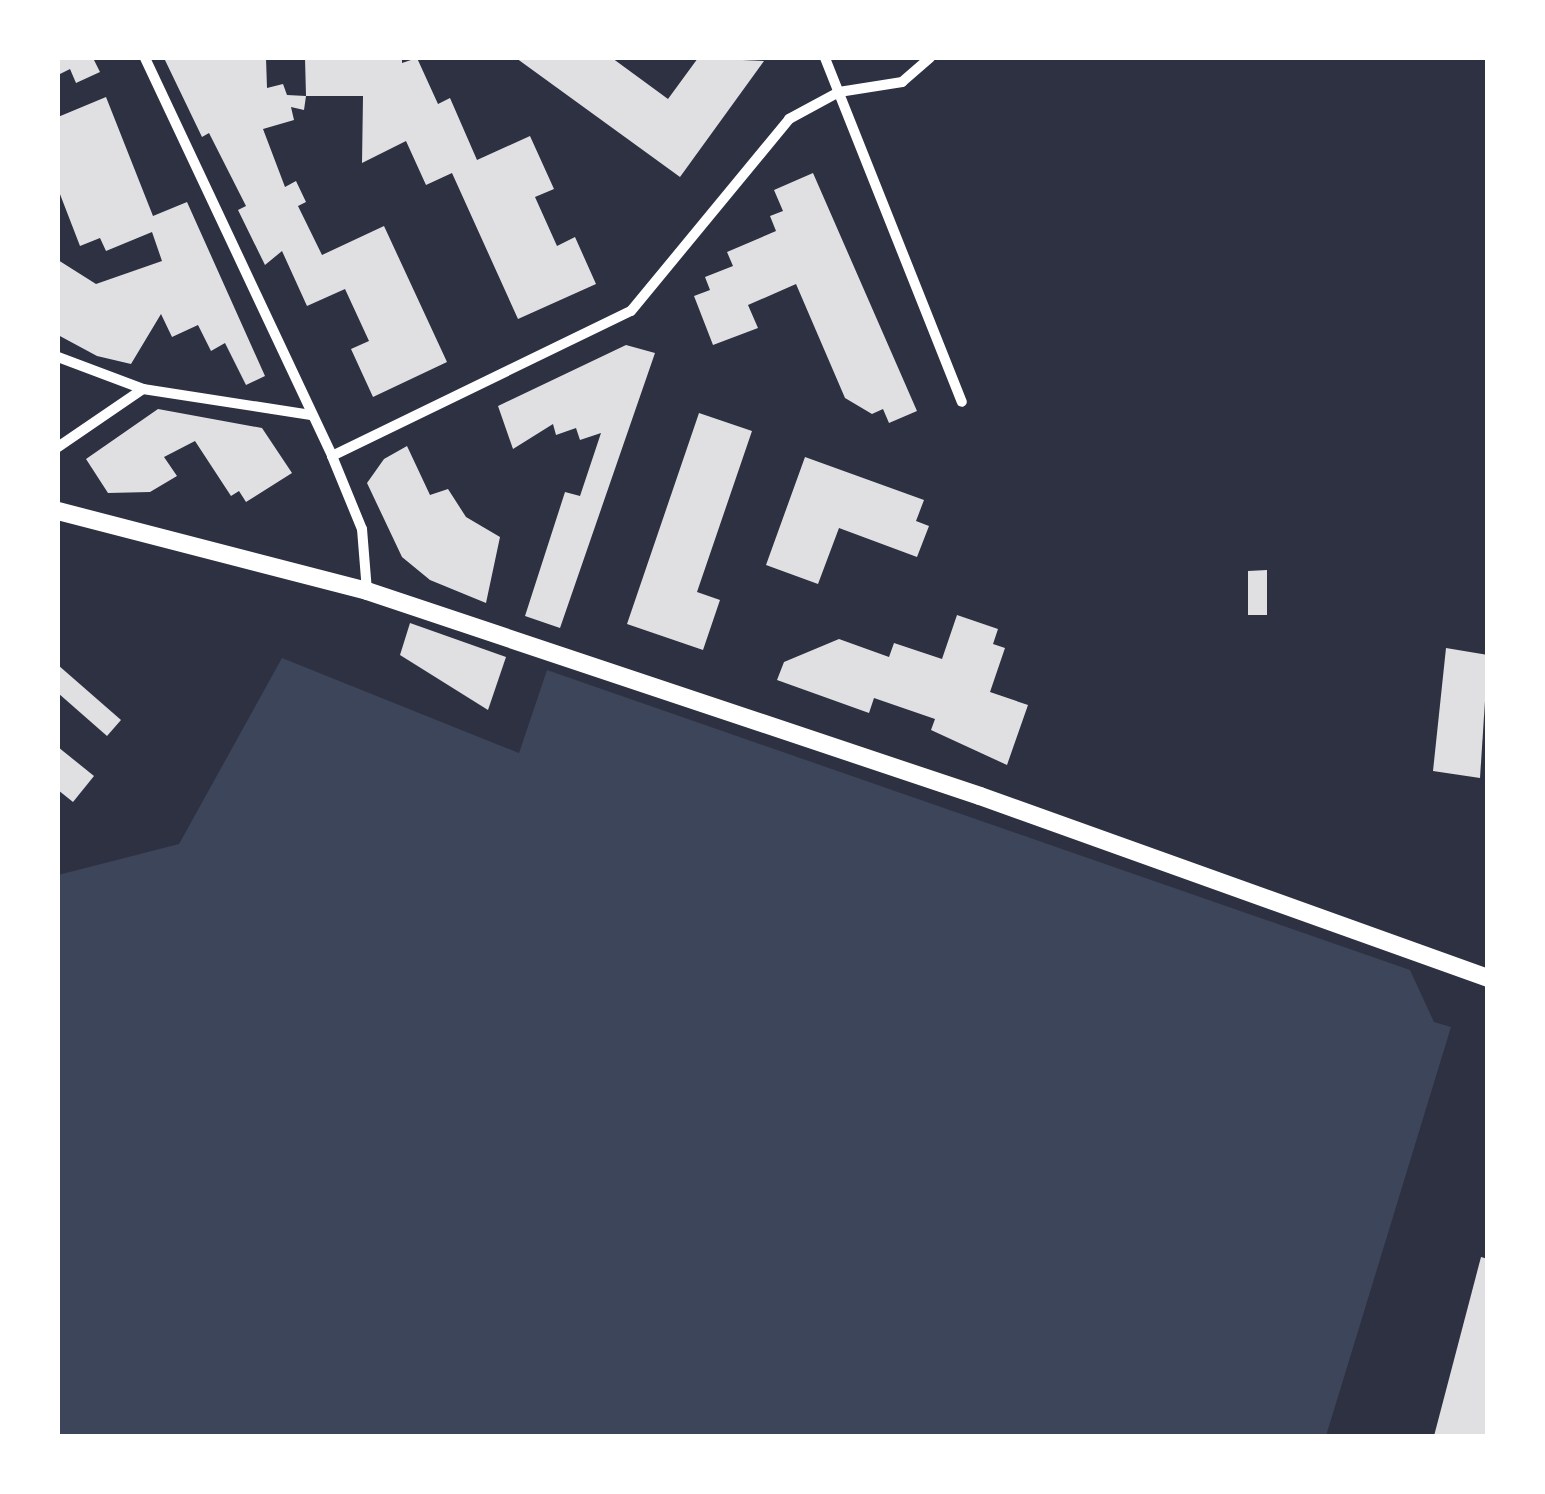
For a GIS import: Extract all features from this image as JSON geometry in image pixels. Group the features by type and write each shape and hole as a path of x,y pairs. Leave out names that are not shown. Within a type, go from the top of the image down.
{"street":[{"path":"144,58 332,456 362,529 367,591"},
{"path":"825,58 962,402"},
{"path":"332,456 631,311 789,118 839,92 902,82 930,58"},
{"path":"58,358 143,389 310,415"},
{"path":"58,447 143,389"},
{"path":"58,511 367,591 980,796 1488,978"}],"shaded area":[{"path":"282,658 519,753 547,670 1410,970 1434,1022 1451,1027 1326,1436 58,1436 58,875 179,844"}],"building":[{"path":"58,58 93,58 100,72 76,83 70,69 58,75"},
{"path":"164,58 266,58 267,88 283,84 287,95 306,96 304,110 291,107 294,120 263,129 285,187 296,181 306,202 298,206 322,255 384,226 447,362 373,397 351,349 369,341 345,289 307,306 282,251 265,265 238,210 246,206 209,133 202,137"},
{"path":"305,58 402,58 402,63 417,58 438,104 450,98 477,160 530,136 554,189 535,197 557,246 575,237 596,284 518,319 452,173 426,185 406,141 362,163 363,96 306,96"},
{"path":"516,58 612,58 668,99 698,58 764,61 680,177"},
{"path":"106,97 153,216 187,202 265,376 246,385 225,343 211,351 198,325 172,337 161,314 131,364 97,356 58,335 58,260 96,284 162,261 152,232 106,251 100,238 80,246 58,189 58,117"},
{"path":"813,173 917,411 889,423 883,409 872,414 845,398 796,284 748,305 758,328 713,345 694,296 710,290 705,277 733,266 727,252 776,231 770,216 783,211 774,190"},
{"path":"626,345 655,353 560,628 525,616 565,492 580,496 601,433 580,440 576,428 556,435 553,424 513,449 498,406"},
{"path":"158,409 262,428 292,473 246,502 239,491 231,496 195,441 164,457 177,476 150,492 108,493 86,459"},
{"path":"699,413 752,431 697,592 720,600 703,650 627,624"},
{"path":"407,446 430,495 448,489 466,517 500,537 486,603 430,580 402,557 367,483 384,459"},
{"path":"805,457 924,500 916,521 929,526 917,557 839,528 818,584 766,565"},
{"path":"1267,570 1267,615 1248,615 1248,571"},
{"path":"957,615 998,629 993,644 1005,648 990,692 1028,705 1007,765 931,730 935,719 874,698 869,713 777,680 784,662 839,639 889,657 894,643 942,659"},
{"path":"410,623 506,657 488,710 400,655"},
{"path":"1446,648 1488,655 1480,778 1433,771"},
{"path":"58,665 121,720 107,736 58,693"},
{"path":"58,747 94,776 73,802 58,790"},
{"path":"1481,1257 1488,1259 1488,1436 1434,1436"}]}
